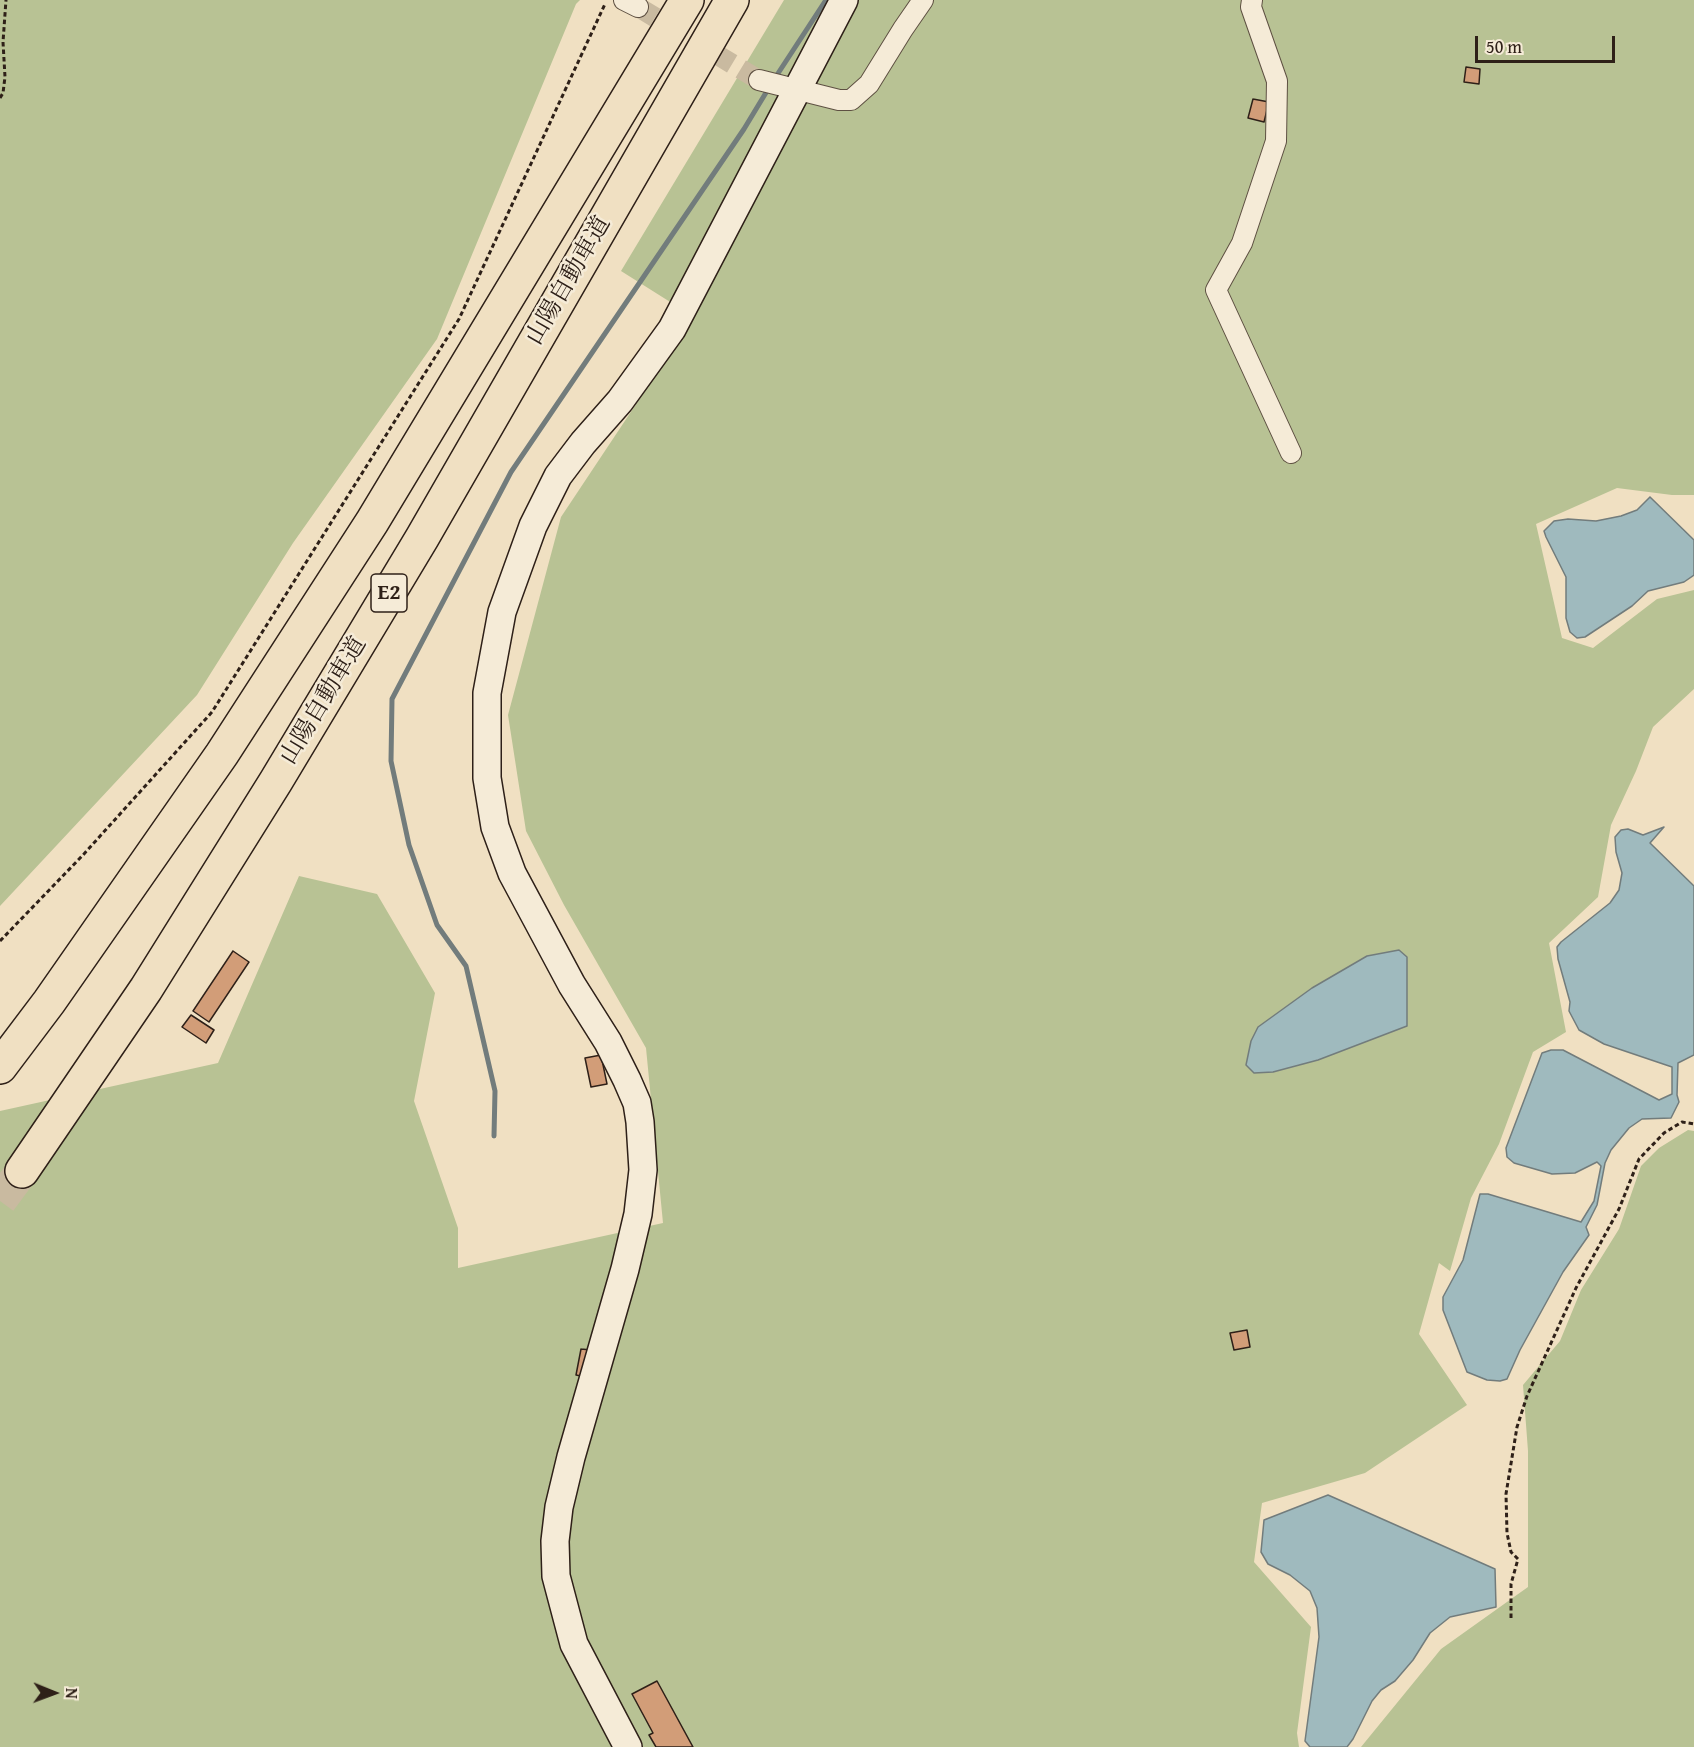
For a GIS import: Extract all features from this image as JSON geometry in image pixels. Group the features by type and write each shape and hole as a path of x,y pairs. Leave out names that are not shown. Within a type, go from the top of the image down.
{"highway":[{"name":"山陽自動車道","path":"0,1067 49,1002 222,754 352,552 687,0"},
{"name":"山陽自動車道","path":"22,1171 146,989 276,781 422,538 732,0"}],"street":[{"path":"628,1747 574,1644 556,1576 555,1541 559,1507 571,1457 625,1269 638,1214 643,1170 640,1122 637,1103 627,1080 608,1042 572,985 512,873 495,827 487,778 487,693 502,612 533,526 558,476 620,401 672,329 844,0"},
{"path":"759,80 839,100 851,100 869,84 922,0"},
{"path":"1251,0 1251,7 1277,81 1276,141 1242,243 1216,290 1291,453"}],"path":[{"path":"0,98 5,77 3,42 6,0"},
{"path":"0,941 83,855 212,712 459,319 607,0"},
{"path":"1511,1618 1511,1584 1518,1559 1511,1552 1507,1533 1506,1494 1517,1427 1527,1396 1576,1288 1619,1209 1639,1159 1664,1133 1682,1122 1694,1124"}],"green space":[{"path":"0,0 580,0 576,4 437,339 293,543 197,695 0,906"},
{"path":"784,0 1694,0 1694,495 1672,495 1617,488 1536,524 1562,638 1593,648 1657,599 1694,590 1694,689 1653,727 1611,825 1598,897 1549,943 1566,1032 1533,1052 1499,1144 1471,1198 1450,1271 1439,1263 1419,1334 1467,1405 1365,1473 1262,1503 1254,1562 1311,1627 1297,1733 1299,1747 0,1747 0,1111 218,1063 299,876 377,894 435,993 414,1101 458,1228 458,1268 663,1223 646,1048 564,905 526,831 508,715 561,517 694,317 621,271"},
{"path":"1688,1130 1694,1131 1694,1747 1361,1747 1441,1649 1528,1587 1528,1451 1523,1385 1560,1341 1581,1290 1619,1229 1641,1166 1659,1148"}],"water":[{"path":"1650,497 1694,540 1694,575 1684,582 1648,591 1632,606 1585,637 1577,638 1570,632 1566,618 1566,577 1544,531 1554,521 1568,519 1596,521 1621,516 1637,510"},
{"path":"1664,827 1650,843 1694,886 1694,1055 1678,1063 1677,1095 1679,1102 1671,1118 1642,1119 1629,1128 1611,1150 1605,1163 1597,1205 1586,1227 1589,1235 1563,1272 1520,1350 1507,1379 1487,1380 1467,1372 1443,1310 1443,1297 1463,1260 1480,1194 1488,1194 1581,1222 1594,1201 1601,1166 1597,1162 1575,1173 1552,1174 1514,1163 1507,1157 1506,1148 1542,1053 1563,1050 1659,1100 1672,1094 1672,1067 1604,1044 1579,1030 1569,1011 1570,1002 1557,947 1610,903 1619,890 1622,873 1616,852 1615,837 1621,830 1628,829 1643,835"},
{"path":"1399,950 1407,957 1407,1026 1318,1060 1273,1072 1254,1073 1246,1065 1251,1041 1258,1027 1312,988 1367,956"},
{"path":"1328,1495 1495,1569 1496,1607 1450,1617 1430,1633 1413,1660 1395,1681 1381,1690 1372,1701 1347,1747 1310,1747 1305,1741 1319,1637 1317,1608 1310,1591 1290,1575 1268,1564 1261,1552 1264,1520"}],"building":[{"path":"1466,67 1480,69 1479,84 1464,82"},
{"path":"1253,99 1269,102 1264,122 1248,118"},
{"path":"233,951 249,962 209,1022 193,1011"},
{"path":"191,1015 214,1030 206,1043 182,1027"},
{"path":"601,1055 607,1084 591,1087 585,1058"},
{"path":"1247,1330 1250,1347 1234,1350 1230,1333"},
{"path":"581,1349 591,1350 586,1377 576,1375"},
{"path":"657,1681 693,1747 656,1747 649,1735 653,1733 632,1694"}],"waterway":[{"path":"775,78 826,0"},
{"path":"494,1136 495,1091 466,966 437,925 409,845 391,761 392,699 511,472 744,129 770,86"}],"tunnel":[{"path":"638,7 759,80"},
{"path":"0,1201 22,1171"}]}
